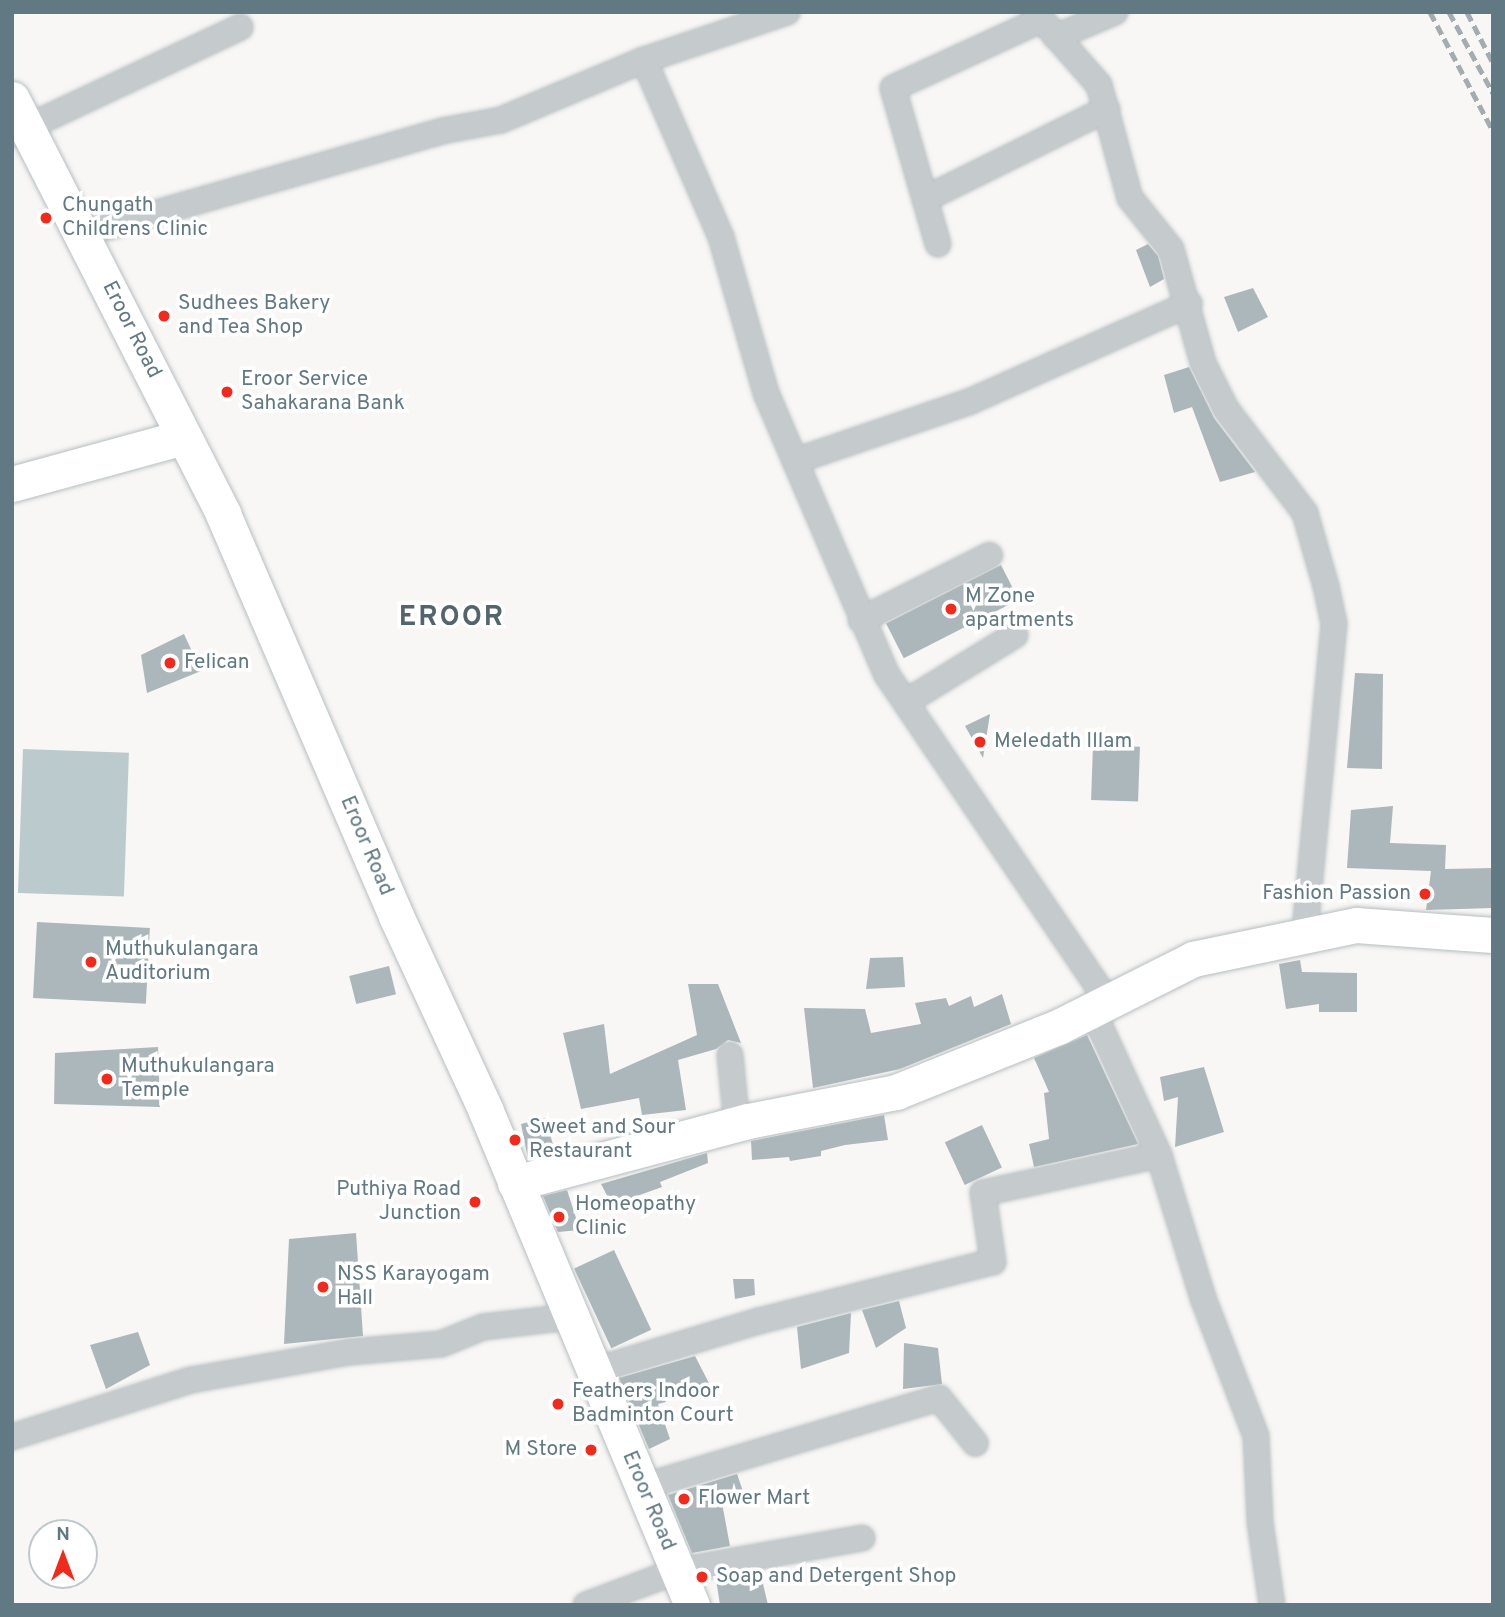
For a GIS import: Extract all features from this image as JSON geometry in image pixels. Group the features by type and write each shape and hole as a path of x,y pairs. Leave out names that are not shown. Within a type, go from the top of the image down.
{"main road":[{"name":"Eroor Road","path":"17,121 83,234 223,514 515,1183 692,1605"},
{"path":"12,484 184,437"},
{"path":"515,1183 737,1125 896,1092 1100,1005 1194,959 1304,939 1356,925 1493,935"}],"street":[{"path":"83,234 442,131 501,120 644,60 787,12"},
{"path":"938,244 893,88 1044,23 1115,12"},
{"path":"1044,23 1099,85 1130,198 1171,249 1189,304 1203,363 1226,409 1305,513 1334,624 1304,939"},
{"path":"17,121 240,27"},
{"path":"644,60 721,237 759,374 861,620 887,675 1100,1005 1159,1155 1202,1298 1256,1436 1261,1522 1272,1605"},
{"path":"925,199 1107,108"},
{"path":"795,461 971,401 1189,304"},
{"path":"861,620 990,555"},
{"path":"906,702 1015,635"},
{"path":"730,1055 737,1125"},
{"path":"592,1371 759,1321 993,1262 983,1192 1159,1155"},
{"path":"12,1437 191,1380 350,1352 441,1345 483,1327 569,1317"},
{"path":"642,1487 939,1398 975,1443"},
{"path":"586,1605 677,1571 862,1538"}],"shaded area":[{"path":"23,749 129,753 124,897 18,893"}],"building":[{"path":"1148,244 1158,256 1164,279 1150,287 1136,250"},
{"path":"1253,288 1268,317 1238,332 1224,297"},
{"path":"1189,367 1214,418 1255,472 1220,482 1192,407 1174,413 1164,375"},
{"name":"M Zone apartments","path":"1001,565 1019,600 904,658 886,624"},
{"name":"Felican","path":"184,634 201,671 147,693 141,655"},
{"path":"1355,673 1383,674 1382,769 1347,768"},
{"name":"Meledath Illam","path":"990,714 983,758 965,726"},
{"path":"1093,745 1140,747 1138,802 1091,800"},
{"path":"1393,806 1390,843 1446,845 1445,869 1493,868 1493,908 1426,910 1431,871 1347,868 1351,810"},
{"name":"Muthukulangara Auditorium","path":"37,922 150,928 146,1004 33,998"},
{"path":"903,957 905,987 866,989 870,958"},
{"path":"1300,960 1302,972 1357,973 1357,1012 1319,1012 1319,1004 1286,1009 1279,964"},
{"path":"389,966 396,994 356,1004 349,976"},
{"path":"688,984 718,984 741,1043 728,1040 716,1049 678,1060 686,1110 642,1115 639,1098 581,1109 563,1033 604,1024 610,1074 697,1035"},
{"path":"1002,994 1011,1024 900,1069 813,1088 804,1008 865,1009 871,1033 921,1024 915,1003 946,998 949,1006 971,996 974,1007"},
{"path":"1087,1035 1138,1144 1034,1167 1029,1144 1049,1139 1044,1093 1049,1092 1034,1058"},
{"name":"Muthukulangara Temple","path":"158,1047 160,1107 54,1104 55,1053"},
{"path":"1204,1067 1224,1132 1175,1147 1178,1097 1164,1101 1160,1077"},
{"path":"884,1115 888,1140 845,1145 821,1151 821,1156 790,1161 789,1157 752,1160 751,1141"},
{"path":"545,1118 555,1151 528,1159 521,1124"},
{"path":"982,1125 1002,1168 965,1185 945,1142"},
{"path":"707,1153 708,1163 660,1182 662,1187 612,1205 601,1184"},
{"path":"567,1190 580,1230 558,1232 543,1196"},
{"name":"NSS Karayogam Hall","path":"356,1233 363,1336 284,1344 289,1239"},
{"path":"614,1250 651,1330 611,1348 574,1269"},
{"path":"733,1279 754,1279 755,1295 735,1299"},
{"path":"899,1301 906,1328 876,1348 862,1310"},
{"path":"851,1313 849,1353 801,1369 797,1327"},
{"path":"138,1332 150,1365 106,1389 90,1345"},
{"path":"904,1343 938,1348 942,1384 903,1389"},
{"path":"695,1356 711,1387 661,1391 666,1402 658,1404 670,1439 649,1449 619,1378"},
{"path":"737,1474 744,1494 722,1503 730,1546 692,1553 668,1495"},
{"path":"760,1571 768,1605 720,1605 716,1579"}],"railway":[{"path":"1430,12 1493,131"},
{"path":"1449,12 1493,93"},
{"path":"1467,12 1493,63"}],"place":[{"name":"Chungath Childrens Clinic","path":"46,218"},
{"name":"Sudhees Bakery and Tea Shop","path":"164,316"},
{"name":"Eroor Service Sahakarana Bank","path":"227,392"},
{"name":"M Zone apartments","path":"951,609"},
{"name":"Felican","path":"170,663"},
{"name":"Meledath Illam","path":"980,742"},
{"name":"Fashion Passion","path":"1425,894"},
{"name":"Muthukulangara Auditorium","path":"91,962"},
{"name":"Muthukulangara Temple","path":"107,1079"},
{"name":"Sweet and Sour Restaurant","path":"515,1140"},
{"name":"Puthiya Road Junction","path":"475,1202"},
{"name":"Homeopathy Clinic","path":"559,1217"},
{"name":"NSS Karayogam Hall","path":"323,1287"},
{"name":"Feathers Indoor Badminton Court","path":"558,1404"},
{"name":"M Store","path":"591,1450"},
{"name":"Flower Mart","path":"684,1499"},
{"name":"Soap and Detergent Shop","path":"702,1577"}],"district":[{"name":"EROOR","path":"452,618"}]}
